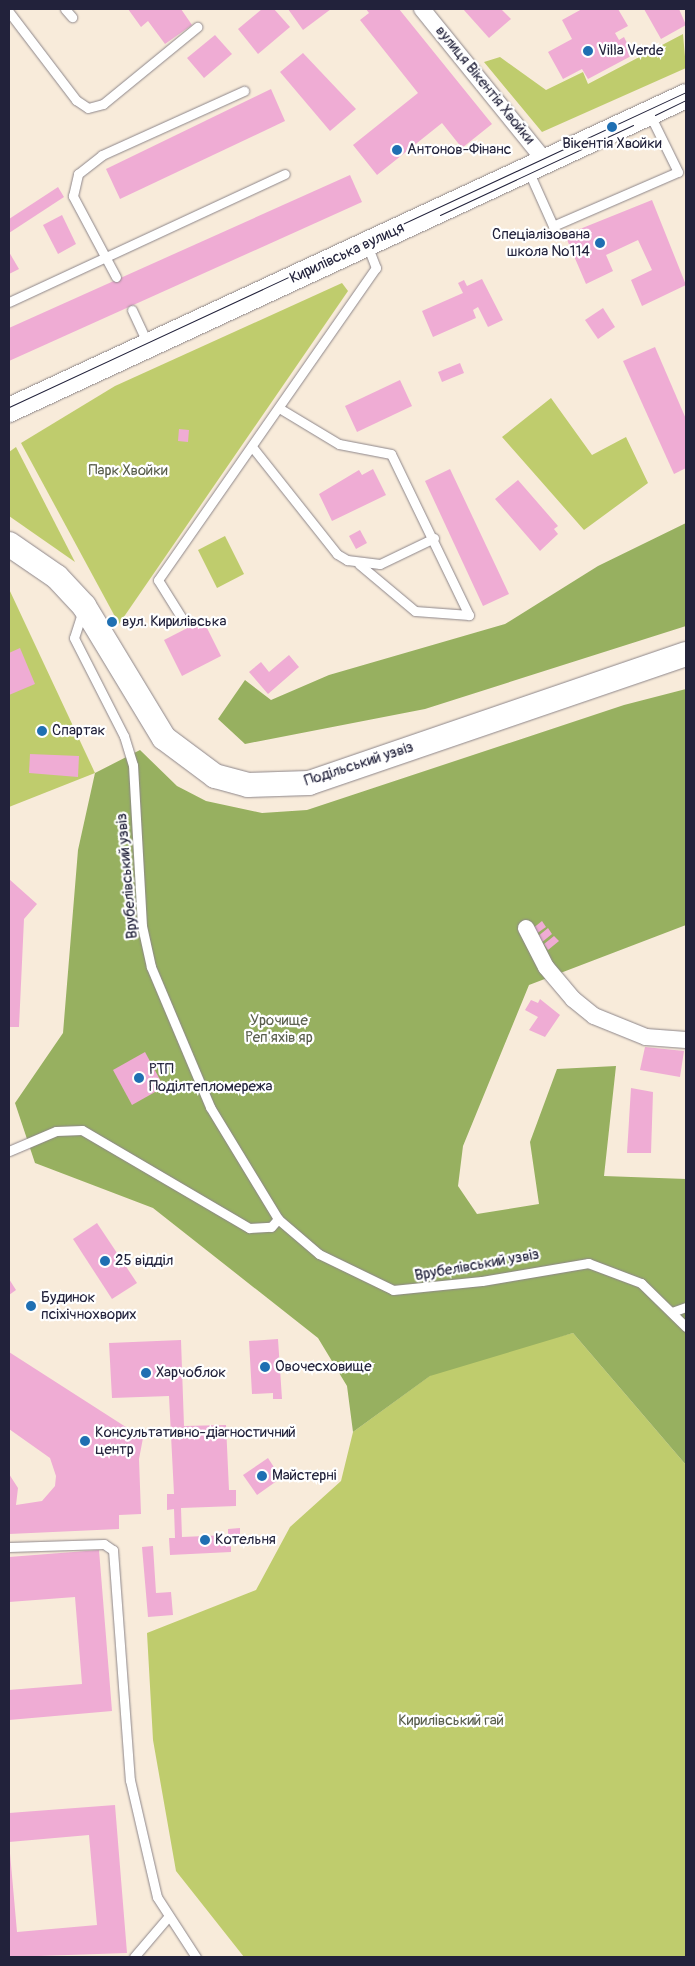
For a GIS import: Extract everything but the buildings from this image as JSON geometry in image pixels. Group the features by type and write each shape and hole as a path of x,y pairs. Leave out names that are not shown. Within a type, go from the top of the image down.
{"street":[{"name":"вулиця Вікентія Хвойки","path":"422,9 537,166"},
{"name":"Кирилівська вулиця","path":"9,410 686,96"},
{"name":"Подільський узвіз","path":"9,544 57,577 84,606 164,738 215,776 248,785 308,782 686,654"},
{"path":"526,928 546,967 594,1016 646,1037 686,1040"}],"lane":[{"path":"66,9 72,17"},
{"path":"9,12 76,100 88,108 104,104 197,27"},
{"path":"116,277 73,196 78,174 102,155 244,91"},
{"path":"537,166 553,226 678,172 649,113"},
{"path":"9,302 285,174"},
{"path":"183,620 158,580 253,448 376,268 366,244"},
{"path":"132,310 149,345"},
{"path":"253,448 337,554 359,564 415,611 469,615 434,538 391,454 338,444 280,408"},
{"path":"359,564 380,564 434,538"},
{"name":"Врубелівський узвіз","path":"84,606 74,638 124,736 133,764 142,926 151,967 210,1106 278,1219 319,1254 393,1290 463,1284 588,1262 642,1284 686,1327"},
{"path":"9,1151 56,1131 82,1130 249,1228 271,1227 278,1219"},
{"path":"672,1312 686,1307"},
{"path":"9,1548 104,1544 113,1550 130,1780 157,1897 168,1918 196,1957"},
{"path":"134,1957 168,1918"}],"green space":[{"path":"683,34 686,68 542,132 484,62 500,57 546,90 583,72 588,84"},
{"name":"Парк Хвойки","path":"342,283 348,291 119,624 21,443 115,386"},
{"path":"551,398 592,455 626,437 648,483 584,530 502,437"},
{"path":"16,447 75,562 9,516 9,452"},
{"path":"686,523 686,626 425,709 245,744 218,719 245,680 271,700 329,675 505,624 598,566"},
{"path":"225,536 244,574 217,588 198,550"},
{"name":"Спартак","path":"9,589 95,773 9,807"},
{"name":"Урочище Реп'яхів яр","path":"686,689 686,925 529,985 463,1146 458,1186 477,1214 539,1204 530,1142 557,1069 616,1066 604,1176 686,1179 686,1465 573,1333 430,1376 353,1432 347,1386 318,1338 153,1208 35,1163 15,1103 63,1033 78,850 95,773 140,750 177,786 206,801 262,813 307,810 624,705"},
{"name":"Кирилівський гай","path":"573,1333 686,1465 686,1957 244,1957 176,1871 153,1740 147,1633 256,1590 290,1527 341,1481 353,1432 442,1367"}],"tram line":[{"path":"9,407 686,92"},
{"path":"655,115 686,100"},
{"path":"440,215 633,125"}],"place":[{"name":"Villa Verde","path":"588,51"},
{"name":"Вікентія Хвойки","path":"612,127"},
{"name":"Антонов-Фінанс","path":"397,150"},
{"name":"Спеціалізована школа №114","path":"600,243"},
{"name":"вул. Кирилівська","path":"112,622"},
{"name":"Спартак","path":"42,731"},
{"name":"РТП Поділтепломережа","path":"139,1078"},
{"name":"25 відділ","path":"105,1261"},
{"name":"Будинок псіхічнохворих","path":"31,1306"},
{"name":"Овочесховище","path":"265,1367"},
{"name":"Харчоблок","path":"146,1373"},
{"name":"Консультативно-діагностичний центр","path":"85,1441"},
{"name":"Майстерні","path":"262,1476"},
{"name":"Котельня","path":"205,1540"}]}
